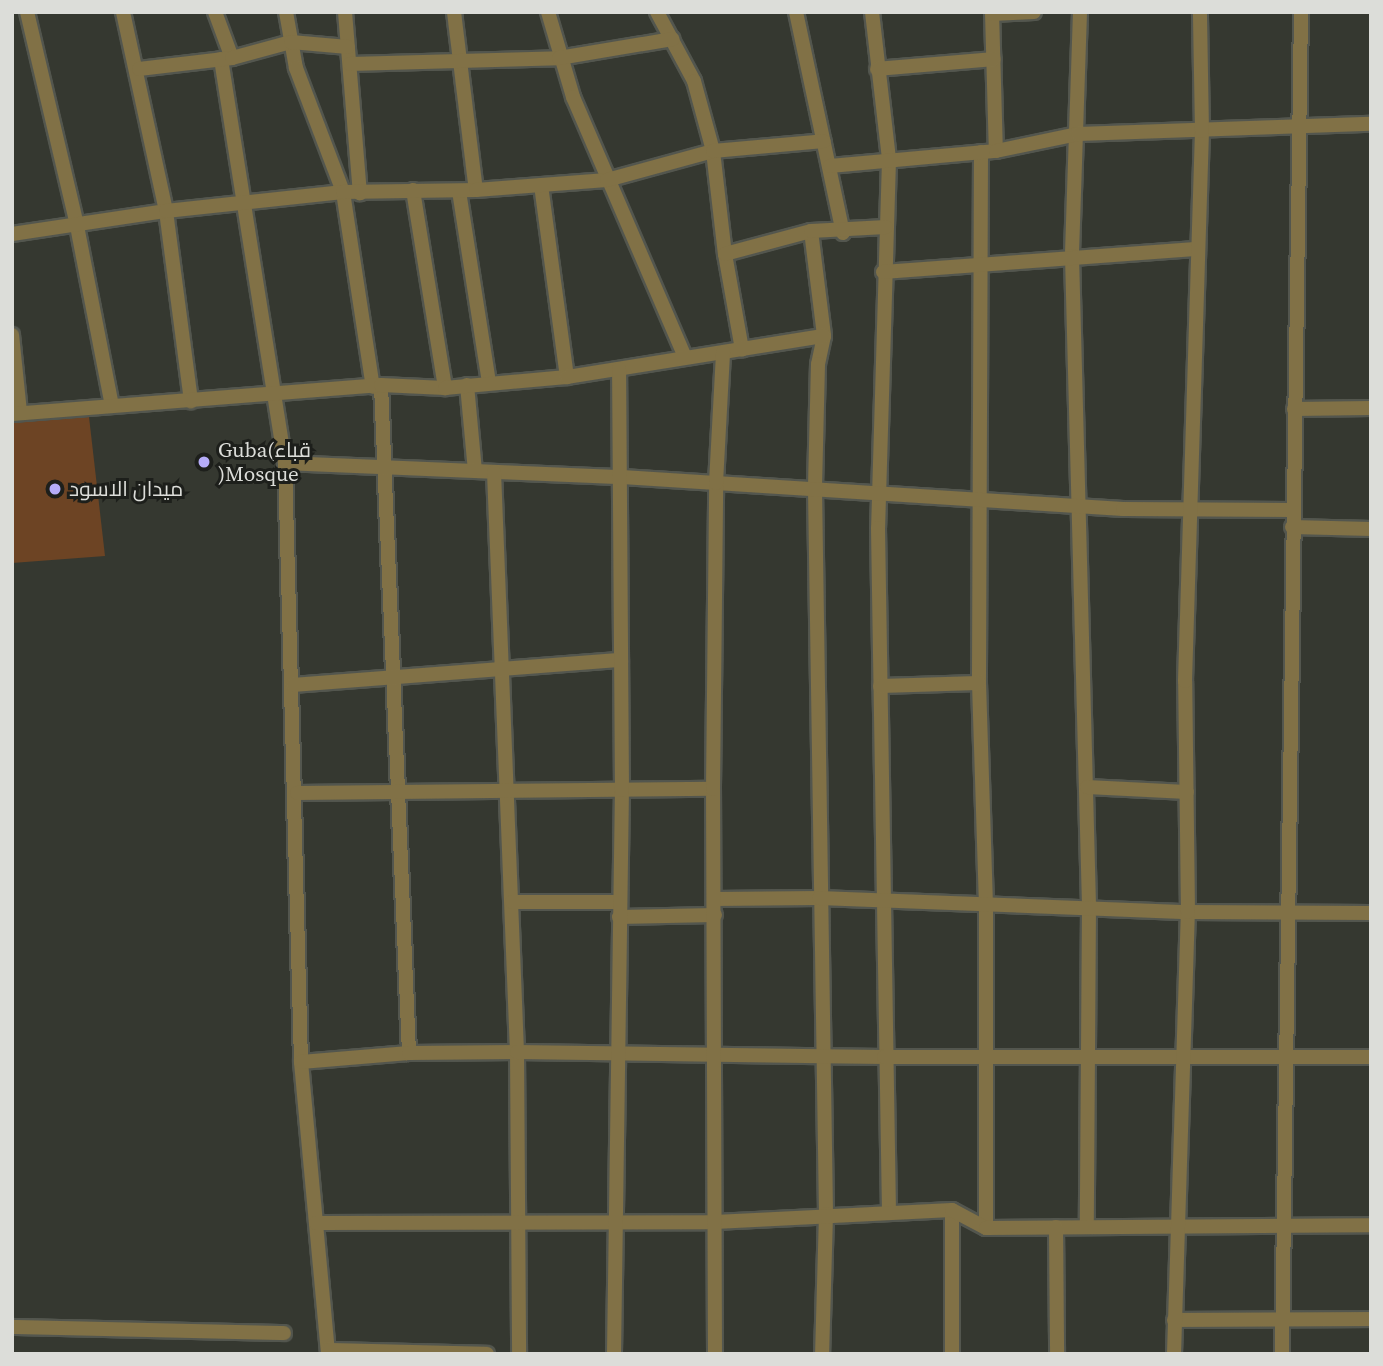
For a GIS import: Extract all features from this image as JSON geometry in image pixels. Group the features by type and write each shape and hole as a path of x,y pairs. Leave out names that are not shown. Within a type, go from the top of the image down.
{"street":[{"path":"27,12 77,226 112,406"},
{"path":"123,12 139,69 166,211 191,401"},
{"path":"215,12 227,59 285,463 297,793 302,1062 328,1352 487,1354"},
{"path":"286,12 290,42 306,102 343,192 377,386 396,677 409,1053"},
{"path":"345,12 360,193"},
{"path":"454,12 476,190"},
{"path":"548,12 559,58 607,180 685,357"},
{"path":"657,12 694,81 713,151 724,254 743,349"},
{"path":"796,12 843,233"},
{"path":"872,12 889,160 883,272 878,493 884,1057 889,1211"},
{"path":"996,151 992,13 1034,12"},
{"path":"1080,12 1072,256 1089,907 1087,1227"},
{"path":"1174,1354 1188,912 1187,508 1195,249 1202,131 1200,12"},
{"path":"1282,1354 1283,1055 1301,12"},
{"path":"350,64 559,58 672,39"},
{"path":"139,69 227,59 290,42 348,47"},
{"path":"877,69 994,59"},
{"path":"830,166 996,151 1078,134 1202,131 1299,124 1371,124"},
{"path":"12,234 166,211 343,192 459,191 607,180 713,151 824,141"},
{"path":"981,152 978,500 979,683 986,905 986,1228"},
{"path":"541,185 567,377"},
{"path":"413,190 445,388"},
{"path":"459,191 489,383"},
{"path":"724,254 811,231 843,233 886,227"},
{"path":"811,231 824,336 818,364 815,489 819,898 826,1214 822,1354"},
{"path":"883,272 1195,249"},
{"path":"12,335 16,413 377,386 445,388 567,377 824,336"},
{"path":"715,1354 713,789 716,483 723,352"},
{"path":"614,1354 622,790 622,477 619,369"},
{"path":"467,385 475,471"},
{"path":"1294,409 1371,408"},
{"path":"285,463 622,477 1080,506 1293,510"},
{"path":"494,472 505,667 517,1052 519,1354"},
{"path":"1292,527 1371,529"},
{"path":"293,685 621,660"},
{"path":"880,686 979,683"},
{"path":"1087,787 1187,792"},
{"path":"297,793 713,789"},
{"path":"714,899 819,898 1287,914 1371,912"},
{"path":"512,902 715,915"},
{"path":"302,1062 409,1053 517,1052 884,1057 1371,1057"},
{"path":"316,1223 715,1222 826,1214 952,1210 986,1228 1176,1229 1371,1225"},
{"path":"952,1210 953,1354"},
{"path":"1056,1227 1057,1354"},
{"path":"1174,1320 1281,1317 1371,1319"},
{"path":"12,1327 284,1333"}],"shaded area":[{"name":"ميدان الاسود","path":"89,417 105,556 12,563 12,423"}],"place":[{"name":"Guba(قباء )Mosque","path":"204,462"},
{"name":"ميدان الاسود","path":"55,489"}]}
